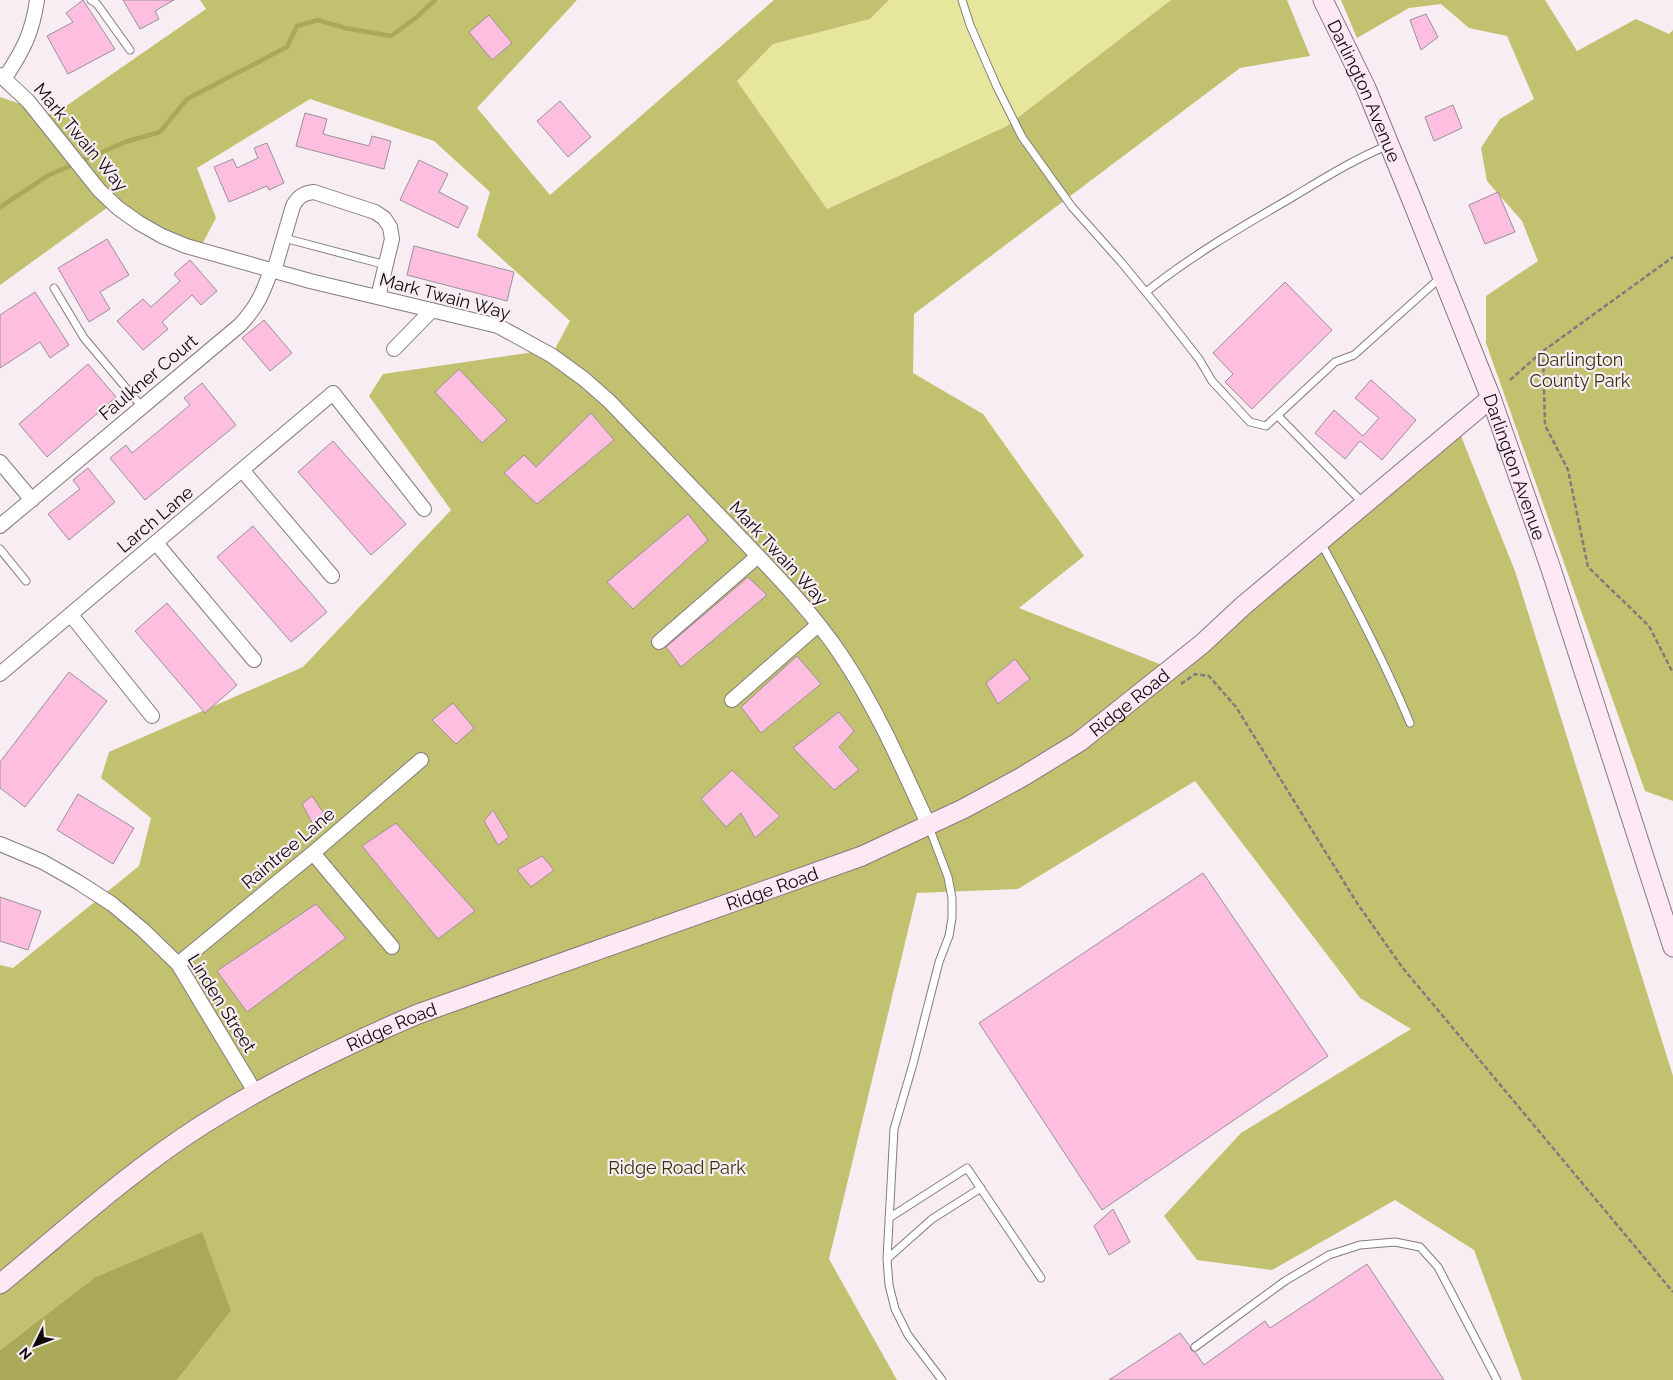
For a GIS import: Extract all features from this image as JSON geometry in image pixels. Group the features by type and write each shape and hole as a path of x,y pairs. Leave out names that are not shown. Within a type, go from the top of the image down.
{"street":[{"path":"2,76 24,49 31,31 36,0"},
{"name":"Darlington Avenue","path":"1323,0 1366,88 1491,398 1551,569 1673,947"},
{"name":"Mark Twain Way","path":"2,76 28,100 99,190 118,208 162,236 186,246 272,270 498,326 551,355 584,379 608,401 785,584 818,625 840,654 870,701 891,741 929,826"},
{"name":"Faulkner Court","path":"0,526 251,313 261,297 284,238 293,206 298,198 306,193 314,192 375,212 384,218 390,227 392,239 386,264"},
{"path":"378,297 386,264"},
{"path":"394,349 432,310"},
{"name":"Larch Lane","path":"0,674 333,393 424,509"},
{"name":"Ridge Road","path":"0,1284 158,1157 201,1126 255,1092 310,1062 418,1014 862,856 929,826 1022,777 1078,742 1202,644 1244,605 1491,398"},
{"path":"0,462 32,500"},
{"path":"242,470 332,576"},
{"path":"156,543 254,660"},
{"path":"660,642 758,556"},
{"path":"71,615 152,716"},
{"path":"732,700 818,625"},
{"name":"Raintree Lane","path":"178,964 312,854 421,760"},
{"name":"Linden Street","path":"0,844 43,862 112,904 143,930 178,964 255,1092"},
{"path":"312,854 392,948"}],"lane":[{"path":"91,0 130,50"},
{"path":"962,0 970,25 997,87 1022,137 1072,207 1146,292 1199,359 1212,381 1250,422 1266,426 1335,362 1354,355 1442,276"},
{"path":"1146,292 1195,256 1240,227 1364,155 1389,144"},
{"path":"284,238 386,264"},
{"path":"54,288 84,338 142,407"},
{"path":"1278,416 1364,504"},
{"path":"1320,541 1350,595 1410,722"},
{"path":"0,549 26,581"},
{"path":"929,826 948,877 952,898 952,918 949,936 939,962 894,1129 887,1259 889,1285 896,1309 908,1335 942,1380"},
{"path":"889,1218 967,1168 1041,1278"},
{"path":"887,1259 932,1219 981,1188"},
{"path":"1195,1347 1285,1281 1329,1255 1360,1245 1395,1242 1420,1247 1438,1267 1497,1380"}],"path":[{"path":"1510,380 1543,351 1673,257"},
{"path":"1543,351 1545,425 1568,470 1588,568 1649,626 1673,673"},
{"path":"1180,685 1196,674 1209,676 1236,707 1357,903 1402,967 1673,1292"}],"green space":[{"name":"Ridge Road Park","path":"200,0 577,0 477,108 550,195 774,0 889,0 870,19 773,44 737,81 827,209 1007,126 1171,0 1287,0 1310,56 1240,68 914,314 913,373 983,414 1084,556 1019,608 1167,667 1459,431 1515,571 1673,1076 1673,1380 1522,1380 1474,1250 1395,1200 1272,1270 1197,1260 1164,1216 1241,1133 1411,1029 1360,998 1195,781 1018,889 917,893 829,1259 897,1380 177,1380 231,1311 94,1278 0,1350 0,965 13,968 139,866 151,818 101,778 109,752 303,667 451,510 369,396 383,374 555,349 570,321 477,236 490,192 434,141 310,99 197,168 216,218 198,252 108,207 0,285 0,97 53,115 206,9"},
{"path":"889,0 1171,0 1007,126 827,209 737,81 773,44 870,19"},
{"name":"Darlington County Park","path":"1341,0 1545,0 1577,51 1636,19 1669,34 1673,30 1673,801 1645,791 1486,343 1486,296 1538,261 1522,221 1487,181 1481,148 1500,119 1534,99 1507,36 1469,28 1441,4 1409,8 1357,38"}],"shaded area":[{"path":"202,1232 231,1311 177,1380 0,1380 0,1350 94,1278"}],"building":[{"path":"83,0 115,49 68,74 47,36 73,22 66,13"},
{"path":"123,0 174,0 155,11 159,19 140,29"},
{"path":"1426,14 1438,37 1421,50 1410,20"},
{"path":"489,15 512,43 492,60 469,32"},
{"path":"560,101 591,137 568,157 537,121"},
{"path":"1453,105 1462,128 1434,141 1425,117"},
{"path":"305,113 327,119 323,134 369,146 372,136 391,141 384,169 296,146"},
{"path":"267,143 284,183 269,190 267,186 229,202 214,167 233,159 237,168 258,158 254,148"},
{"path":"419,160 448,174 439,192 468,207 458,228 400,200"},
{"path":"1498,192 1515,232 1485,244 1469,205"},
{"path":"107,239 129,275 100,292 110,309 89,322 58,268"},
{"path":"414,246 514,272 507,301 407,275"},
{"path":"190,260 217,291 201,305 192,295 162,322 168,329 143,350 117,321 143,299 151,307 180,281 174,274"},
{"path":"1285,282 1332,330 1252,409 1225,382 1233,374 1213,353"},
{"path":"35,292 69,345 50,358 40,342 0,368 0,315"},
{"path":"264,320 292,353 270,371 242,338"},
{"path":"88,364 116,397 47,457 19,424"},
{"path":"459,369 507,420 482,443 435,392"},
{"path":"1371,380 1416,420 1382,460 1360,441 1345,459 1315,433 1334,410 1363,436 1379,418 1355,398"},
{"path":"202,383 236,425 145,500 110,458 126,445 132,453 190,405 184,398"},
{"path":"591,413 614,440 537,504 504,473 524,455 536,467"},
{"path":"333,441 406,524 371,555 298,472"},
{"path":"88,468 115,502 69,540 48,514 80,489 73,480"},
{"path":"688,514 708,540 633,609 607,582"},
{"path":"253,526 327,612 291,642 217,557"},
{"path":"748,577 767,595 681,667 666,647"},
{"path":"167,603 237,685 205,713 135,631"},
{"path":"797,656 821,684 761,733 741,707"},
{"path":"1015,659 1030,679 998,704 986,683"},
{"path":"69,672 107,701 25,807 0,788 0,762"},
{"path":"453,703 474,728 456,744 432,720"},
{"path":"839,712 854,731 839,747 859,770 834,790 793,748"},
{"path":"732,770 780,816 755,838 741,813 726,827 701,799"},
{"path":"78,794 134,828 113,864 57,830"},
{"path":"312,796 325,815 314,826 302,804"},
{"path":"493,810 509,837 498,845 484,821"},
{"path":"396,823 475,911 438,939 362,846"},
{"path":"542,856 554,870 531,887 517,870"},
{"path":"1203,873 1328,1056 1102,1210 979,1023"},
{"path":"0,897 41,911 28,950 0,941"},
{"path":"316,904 346,938 247,1012 217,971"},
{"path":"1113,1209 1130,1242 1109,1255 1094,1226"},
{"path":"1367,1264 1444,1380 1109,1380 1180,1333 1204,1365 1265,1321 1270,1328"}],"waterway":[{"path":"0,207 49,175 125,142 160,132 187,99 287,47 297,26 318,20 345,28 391,36 417,17 435,0"}]}
